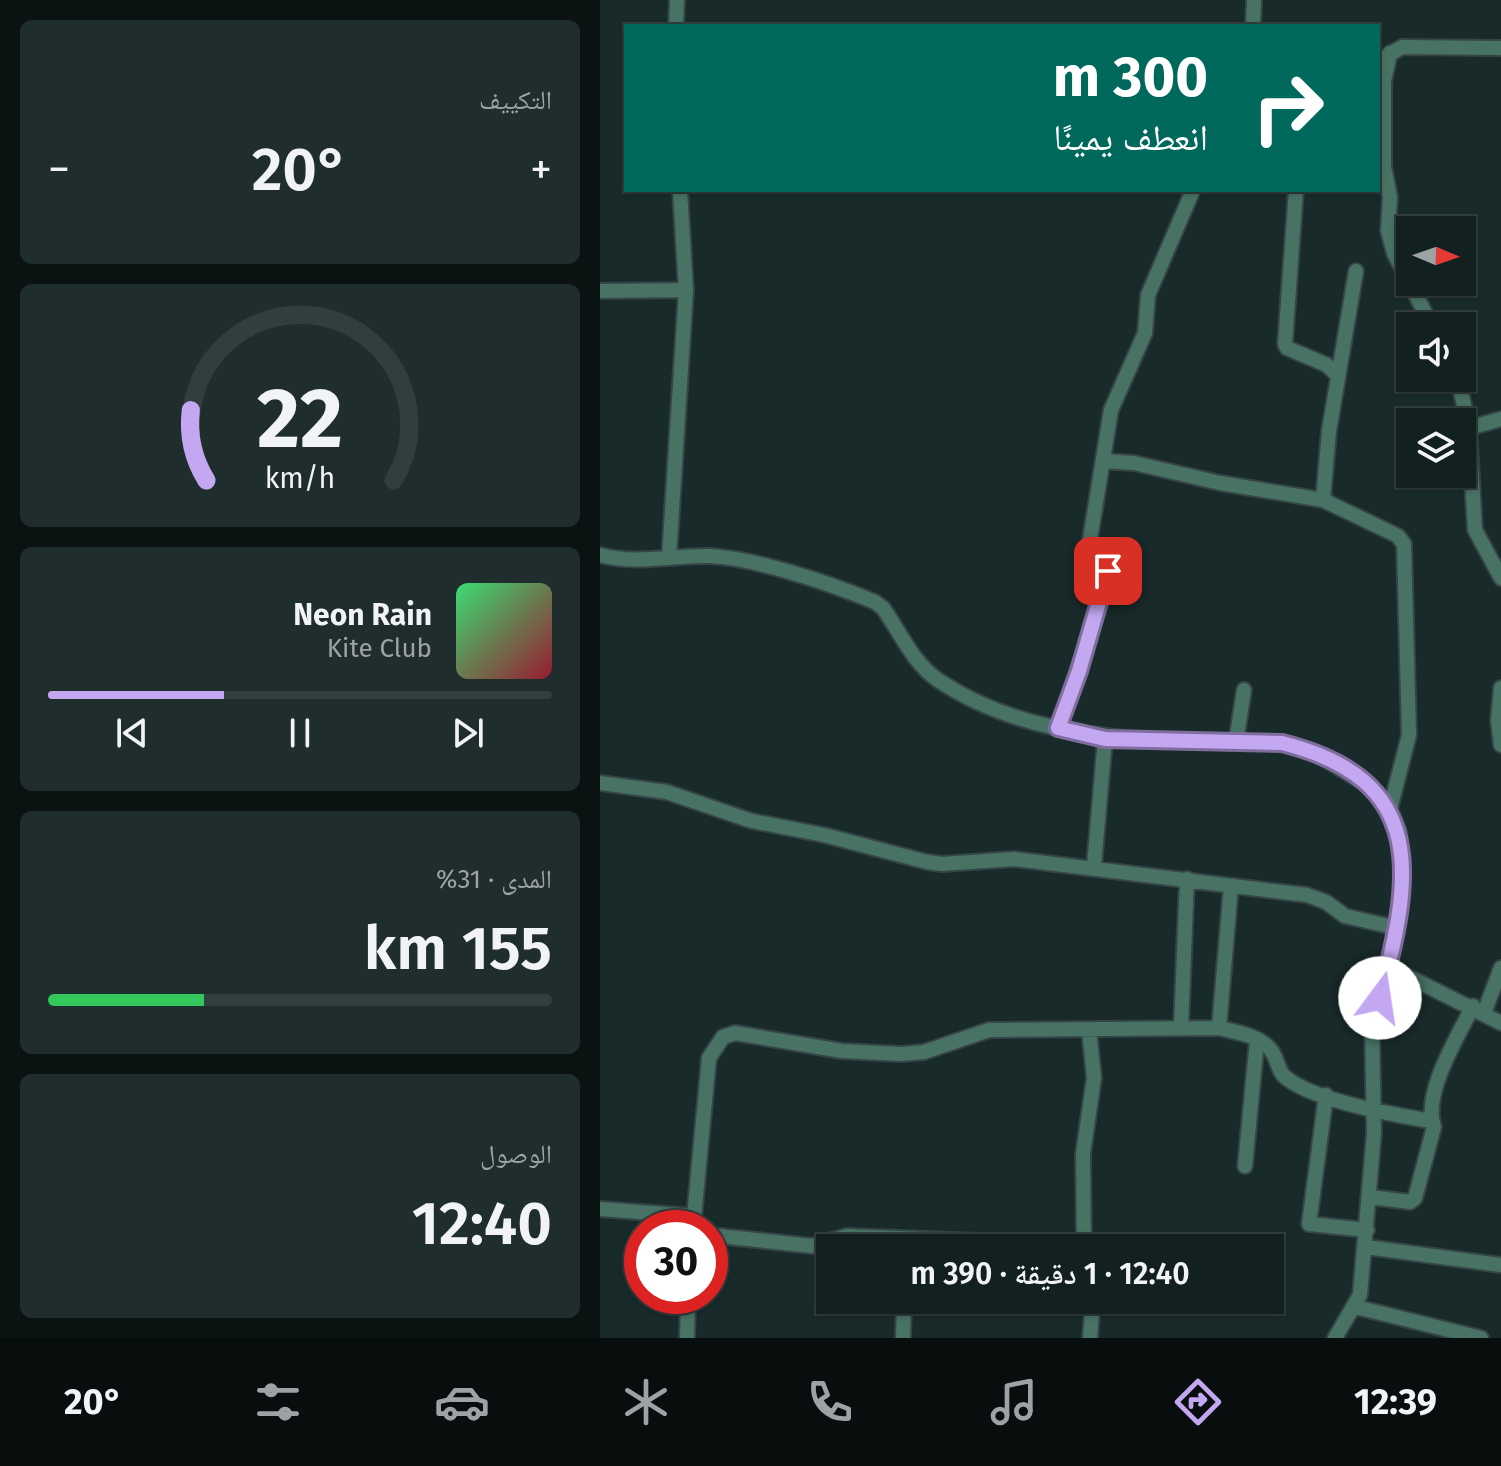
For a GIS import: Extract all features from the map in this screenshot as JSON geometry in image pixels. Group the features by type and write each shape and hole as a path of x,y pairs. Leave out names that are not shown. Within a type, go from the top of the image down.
{"street":[{"path":"676,24 677,0"},
{"path":"1253,24 1254,0"},
{"path":"1262,24 1263,0"},
{"path":"1425,312 1394,253 1388,231 1386,216 1390,197 1384,167 1384,57 1402,47 1501,48"},
{"path":"669,558 686,290 680,192"},
{"path":"1058,728 1110,574 1086,564 1113,401 1145,333 1148,295 1192,192"},
{"path":"1296,192 1285,344 1287,348 1327,365 1338,376"},
{"path":"1323,500 1338,376 1356,271"},
{"path":"600,291 652,287 686,290"},
{"path":"1476,426 1501,419"},
{"path":"1103,461 1134,463 1206,480 1323,500 1398,536 1404,544 1409,735 1390,809"},
{"path":"1470,488 1471,515 1479,542 1501,578"},
{"path":"600,555 646,561 712,556 746,563 875,602 883,608 919,663 937,680 1004,711 1105,739 1282,743 1310,750 1366,784 1390,809 1399,832 1403,864 1397,928 1372,1029 1375,1112 1366,1247 1356,1307 1335,1338"},
{"path":"1501,688 1498,721 1501,745"},
{"path":"1236,742 1244,690"},
{"path":"1094,866 1105,739"},
{"path":"600,783 667,792 752,821 824,835 927,862 942,864 1014,859 1094,866 1307,895 1326,902 1345,916 1397,928"},
{"path":"1181,1027 1187,879"},
{"path":"1219,1028 1231,886"},
{"path":"1389,967 1501,1023"},
{"path":"1370,1197 1413,1201 1434,1127 1431,1121 1438,1078 1501,968"},
{"path":"694,1210 709,1058 723,1037 748,1034 775,1042 842,1051 901,1054 937,1049 989,1030 1219,1028 1257,1040 1270,1049 1283,1075 1326,1095 1375,1112 1431,1121"},
{"path":"1084,1234 1083,1154 1094,1078 1089,1029"},
{"path":"1245,1166 1257,1040"},
{"path":"1326,1095 1309,1224 1367,1230"},
{"path":"600,1209 624,1212"},
{"path":"728,1237 816,1245"},
{"path":"1366,1247 1501,1265"},
{"path":"1356,1307 1454,1336 1481,1338"},
{"path":"687,1338 688,1314"},
{"path":"903,1338 904,1314"},
{"path":"1090,1338 1092,1314"}],"route":[{"path":"1108,571 1110,574 1058,728 1105,739 1282,743 1310,750 1338,764 1366,784 1390,809 1399,832 1403,864 1397,928 1380,998"}]}
